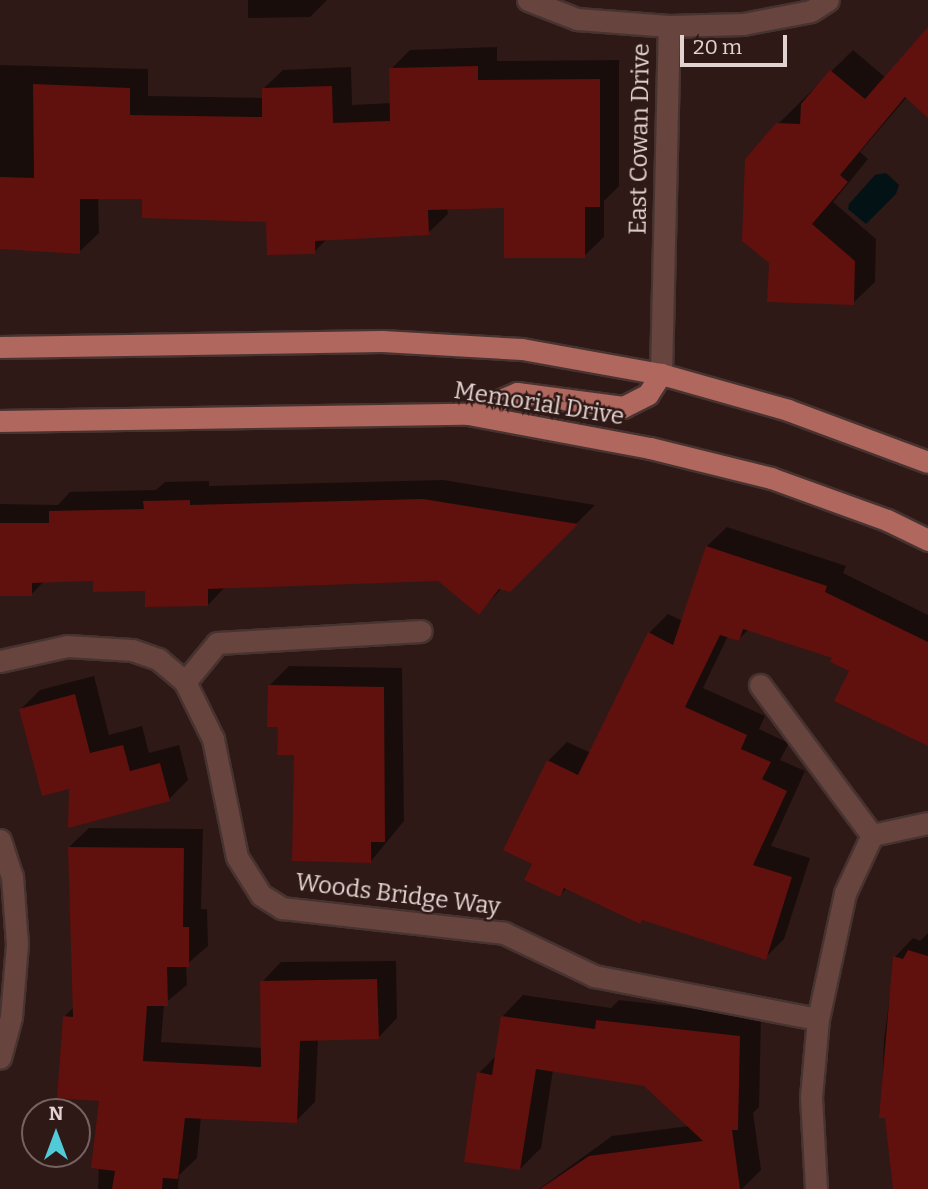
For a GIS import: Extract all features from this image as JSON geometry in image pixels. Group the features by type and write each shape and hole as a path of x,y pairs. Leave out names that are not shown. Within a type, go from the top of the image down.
{"main road":[{"name":"Memorial Drive","path":"0,347 382,341 522,349 661,374 788,410 928,462"},
{"path":"468,414 517,393 623,407 648,394 661,374"},
{"name":"Memorial Drive","path":"0,421 468,414 650,448 771,478 887,520 928,540"}],"street":[{"path":"528,0 578,19 669,26"},
{"name":"East Cowan Drive","path":"661,374 669,26 743,24 811,11 828,0"},
{"path":"185,682 217,643 421,631"},
{"name":"Woods Bridge Way","path":"0,661 67,646 132,650 158,659 185,682 213,739 237,857 261,895 282,908 504,933 594,976 818,1019"},
{"path":"760,685 872,835"},
{"path":"872,835 928,823"},
{"path":"816,1189 811,1097 818,1019 845,893 872,835"},
{"path":"0,840 12,876 17,944 11,1017 0,1058"}],"shaded area":[{"path":"886,173 899,185 896,194 866,224 848,209 849,204 875,175"}],"building":[{"path":"928,27 928,118 905,97 840,175 848,182 812,224 855,261 854,305 767,302 769,263 742,241 745,159 776,123 800,124 801,104 830,70 865,99"},
{"path":"478,66 478,80 600,79 600,207 585,207 585,258 504,258 504,208 428,210 429,235 315,241 315,254 267,255 266,222 142,218 142,199 80,199 80,254 0,249 0,177 34,178 33,84 130,88 130,115 262,117 262,88 332,86 333,123 390,121 389,68"},
{"path":"423,499 578,524 510,592 499,589 479,615 438,581 208,589 208,606 145,607 145,591 93,592 93,581 32,583 32,596 0,596 0,523 49,523 49,511 144,509 143,501 190,500 190,505"},
{"path":"706,546 827,586 825,592 928,642 928,746 834,701 849,671 830,662 832,658 743,629 739,641 720,635 685,707 747,735 741,749 771,762 762,779 787,791 753,865 792,877 766,960 642,920 640,924 564,888 560,897 524,880 532,864 503,850 547,760 578,775 648,632 673,645"},
{"path":"268,685 384,687 385,842 371,842 371,863 292,861 294,755 277,755 278,727 267,727"},
{"path":"75,694 90,753 123,745 130,771 160,763 170,801 68,828 69,789 42,796 19,709"},
{"path":"68,847 184,848 183,927 189,927 189,967 167,967 168,1006 147,1006 143,1061 261,1067 260,981 377,979 379,1039 300,1041 297,1123 185,1118 178,1179 163,1178 162,1189 112,1189 115,1171 91,1168 99,1101 91,1100 91,1098 57,1098 63,1016 73,1017"},
{"path":"908,950 928,956 928,1189 893,1189 885,1118 879,1118 893,956 903,959"},
{"path":"501,1016 595,1029 596,1020 740,1036 738,1130 732,1130 740,1189 540,1189 589,1156 703,1141 644,1086 536,1069 520,1170 464,1162 477,1072 492,1075"}]}
